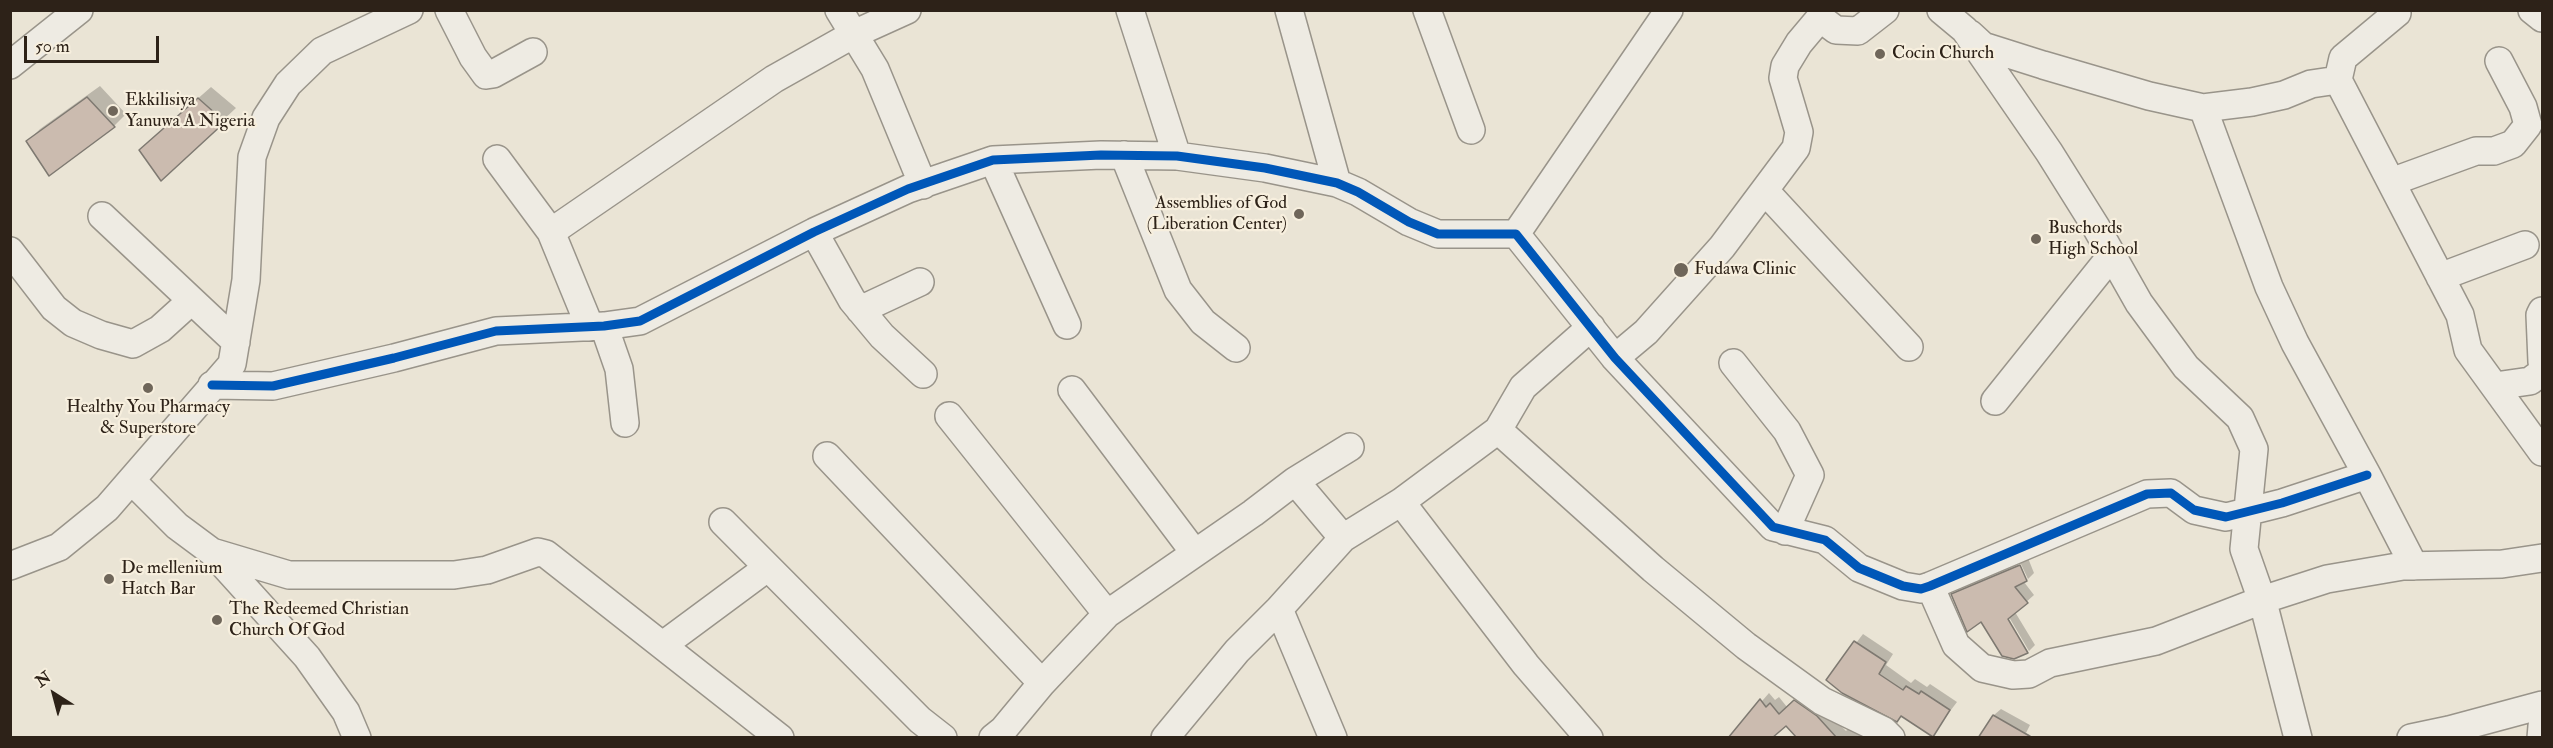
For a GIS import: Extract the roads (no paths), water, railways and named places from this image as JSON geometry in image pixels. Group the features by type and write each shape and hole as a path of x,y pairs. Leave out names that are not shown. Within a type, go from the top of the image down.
{"street":[{"path":"10,65 79,10"},
{"path":"10,566 59,547 107,508 232,364 246,280 252,157 266,118 288,84 322,51 409,10"},
{"path":"449,10 473,57 486,75 493,75 532,52"},
{"path":"839,10 875,69 922,185"},
{"path":"551,232 774,79 854,34 907,10"},
{"path":"1130,10 1177,156"},
{"path":"1289,10 1336,183"},
{"path":"1427,10 1471,130"},
{"path":"1516,234 1669,10"},
{"path":"1615,358 1646,332 1722,247 1766,192 1796,148 1799,132 1783,78 1785,66 1815,14 1836,30 1858,31 1885,10"},
{"path":"1941,10 1983,46 2149,96 2203,108 2252,102 2284,95 2311,84 2338,80"},
{"path":"2532,10 2542,18"},
{"path":"2397,11 2343,58 2338,80 2460,315 2468,350 2542,452"},
{"path":"1965,30 2049,152 2139,303 2186,367 2240,418 2254,449 2244,549 2262,600 2298,738"},
{"path":"2391,182 2476,151 2494,152 2513,144 2528,125 2523,107 2499,61"},
{"path":"2203,108 2269,287 2295,343 2414,566"},
{"path":"212,385 273,386 496,331 597,327 640,321 814,232 908,189 993,160 1124,155 1177,156 1265,168 1336,183 1358,192 1409,222 1438,234 1516,234"},
{"path":"1124,155 1178,290 1203,322 1236,348"},
{"path":"498,159 551,232 619,369 625,423"},
{"path":"993,160 1067,325"},
{"path":"1766,192 1909,347"},
{"path":"102,216 236,342"},
{"path":"814,232 852,300 882,336 923,374"},
{"path":"1516,234 1615,358 1773,528 1825,540 1859,568 1903,586 1921,589 1930,586 2147,494 2171,493 2194,510 2226,518 2282,503 2367,475"},
{"path":"2440,277 2525,245"},
{"path":"10,251 54,308 73,323 101,335 133,344 160,329 191,301"},
{"path":"1995,401 2112,255"},
{"path":"860,310 921,282"},
{"path":"2542,311 2540,315 2542,362"},
{"path":"1165,738 1237,651 1279,609 1343,538 1401,502 1498,430 1523,387 1591,327"},
{"path":"1732,363 1787,431 1810,475 1785,531"},
{"path":"2495,386 2530,381 2542,372"},
{"path":"1072,390 1194,552"},
{"path":"949,416 1107,614"},
{"path":"1498,430 1653,569 1746,646 1822,701 1884,731 1891,738"},
{"path":"993,738 1003,730 1042,683 1107,614 1253,513 1295,481 1350,447"},
{"path":"827,456 1042,683"},
{"path":"132,481 177,526 212,552 307,657 346,712 357,738"},
{"path":"1295,481 1343,538"},
{"path":"1401,502 1526,665 1589,738"},
{"path":"723,522 920,720 943,738"},
{"path":"212,552 289,575 454,575 487,570 538,552 556,560 780,738"},
{"path":"1930,586 1956,645 1982,668 2013,675 2029,674 2050,663 2156,641 2262,600 2326,579 2414,566 2502,564 2542,558"},
{"path":"663,645 767,568"},
{"path":"1279,609 1333,738"},
{"path":"2411,738 2542,705"},
{"path":"2541,738 2542,726"}],"place":[{"name":"Cocin Church","path":"1880,54"},
{"name":"Ekkilisiya Yanuwa A Nigeria","path":"113,111"},
{"name":"Assemblies of God (Liberation Center)","path":"1299,214"},
{"name":"Buschords High School","path":"2036,239"},
{"name":"Fudawa Clinic","path":"1681,270"},
{"name":"Healthy You Pharmacy & Superstore","path":"148,388"},
{"name":"De mellenium Hatch Bar","path":"109,579"},
{"name":"The Redeemed Christian Church Of God","path":"217,620"}]}
